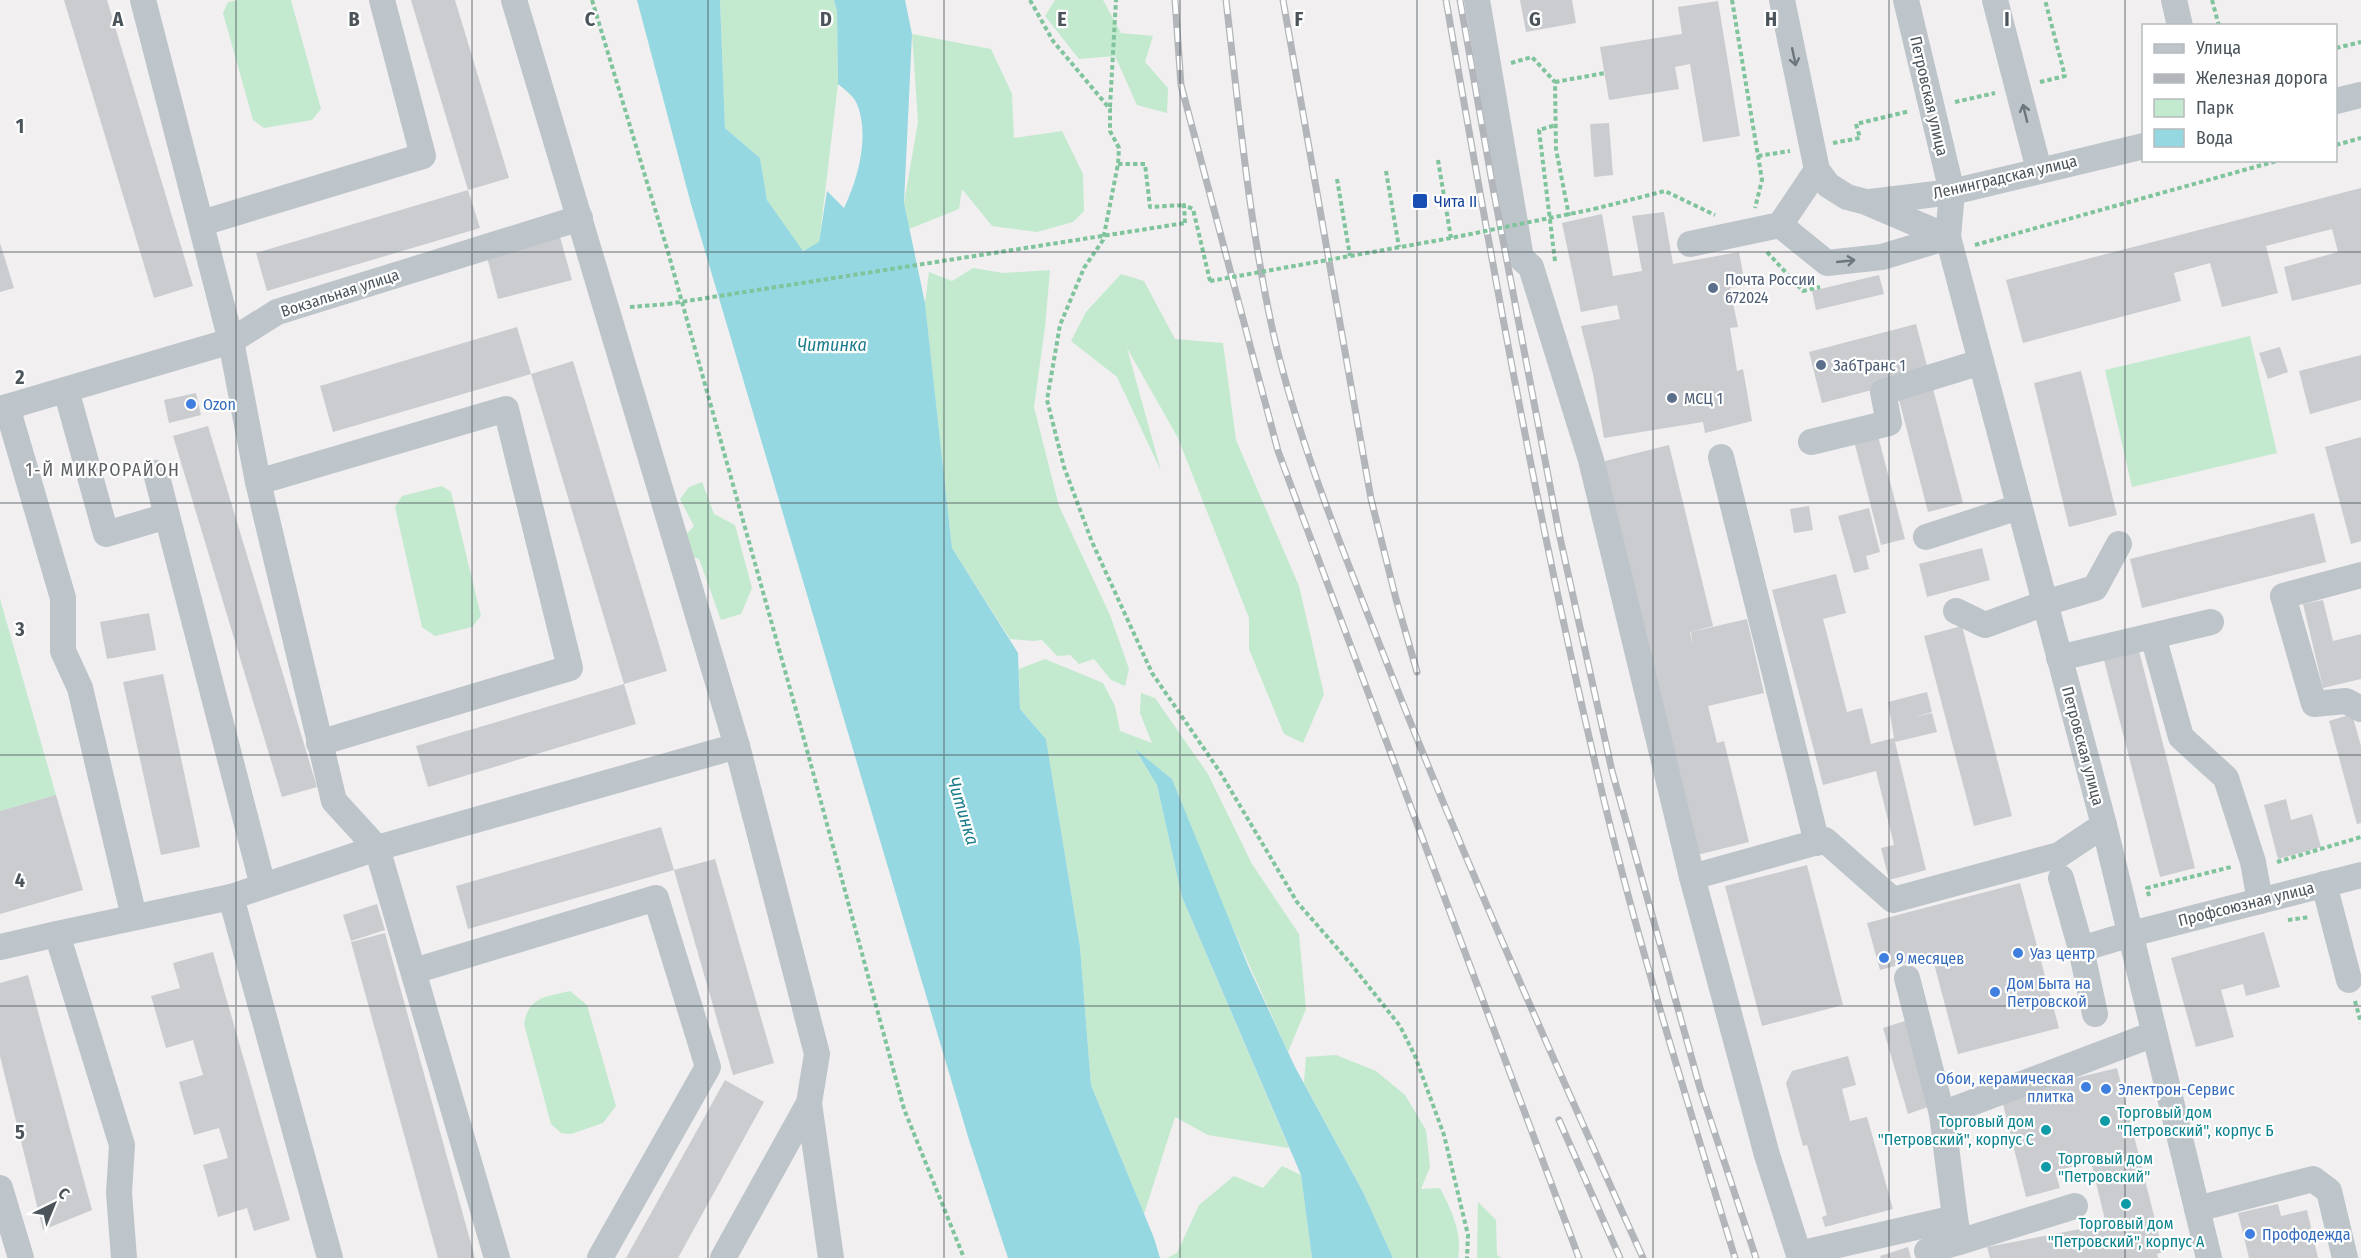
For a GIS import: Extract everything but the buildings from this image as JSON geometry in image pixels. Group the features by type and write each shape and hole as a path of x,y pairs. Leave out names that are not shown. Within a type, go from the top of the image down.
{"street":[{"path":"142,0 231,340 258,482 334,801 377,848 497,1258"},
{"path":"202,223 423,156 382,0"},
{"path":"514,0 738,746 817,1054 809,1103 831,1258"},
{"path":"1477,0 1521,258 1531,267 1591,460 1692,877 1767,1155 1799,1256 1957,1230 2075,1206"},
{"path":"1782,0 1817,170 1828,185 1847,197 1866,202 1950,244"},
{"name":"Петровская улица","path":"1906,0 1952,192 1950,244 2104,825 2209,1258"},
{"path":"1995,0 2039,170"},
{"path":"2174,0 2180,24"},
{"path":"2337,101 2361,95"},
{"name":"Ленинградская улица","path":"1866,202 1952,192 2142,146"},
{"path":"1690,244 1780,225 1817,170"},
{"name":"Вокзальная улица","path":"4,408 231,340 277,312 580,218"},
{"path":"1780,225 1827,263 1882,257 1950,244"},
{"path":"1811,442 1889,423 1883,392 1981,362"},
{"path":"66,390 106,534 167,516"},
{"path":"4,408 63,597 63,651 80,688 134,918"},
{"path":"258,482 506,409 570,668 319,743"},
{"path":"1721,457 1817,843"},
{"path":"156,473 263,886"},
{"path":"1926,537 2019,507"},
{"path":"1956,611 1984,624 2095,588 2119,544"},
{"path":"2361,575 2283,596 2314,704 2346,701 2361,709"},
{"path":"2059,658 2211,622"},
{"path":"2153,636 2181,737 2226,778 2253,862 2260,901"},
{"path":"0,946 231,897 377,848 738,746"},
{"path":"1692,877 1825,840 1893,900 2059,855 2104,825"},
{"name":"Профсоюзная улица","path":"2081,949 2361,875"},
{"path":"2061,878 2081,949 2095,1014"},
{"path":"2324,884 2349,980"},
{"path":"231,897 330,1258"},
{"path":"414,971 656,898 708,1067 600,1258"},
{"path":"57,934 122,1145 118,1193 124,1258"},
{"path":"1907,978 1942,1114 1957,1230"},
{"path":"1942,1114 2154,1034"},
{"path":"723,1258 809,1103"},
{"path":"2197,1209 2313,1179 2329,1191 2345,1258"},
{"path":"0,1188 21,1258"},
{"path":"1927,1251 1957,1230"}],"path":[{"path":"592,0 668,252 801,728 904,1109 964,1258"},
{"path":"1030,0 1053,41 1110,109"},
{"path":"1116,0 1110,131 1119,148 1118,164 1103,240 1084,268 1060,325 1047,400 1064,467 1092,542 1152,673 1220,772 1297,902 1351,964 1400,1026 1415,1056 1444,1135 1468,1235 1467,1258"},
{"path":"1732,0 1762,180 1749,231"},
{"path":"1860,138 1856,124 2065,76 2045,0"},
{"path":"2212,0 2218,24"},
{"path":"2337,48 2361,42"},
{"path":"1569,216 1556,148 1555,82 1605,73"},
{"path":"1556,125 1539,130 1556,266"},
{"path":"2337,145 2361,138"},
{"path":"1438,160 1451,238"},
{"path":"1950,244 2272,162"},
{"path":"1118,164 1145,164 1150,207 1184,205 1193,209 1210,281 1569,216 1665,191 1749,231 1803,291 1826,285"},
{"path":"1386,171 1399,247"},
{"path":"1337,179 1350,256"},
{"path":"628,307 668,304 1185,223 1184,205"}],"green space":[{"path":"291,0 321,109 312,120 264,128 253,120 223,13 228,2"},
{"path":"720,0 834,0 837,11 838,84 819,243 802,251 767,200 760,158 725,128"},
{"path":"1055,0 1103,0 1121,33 1153,36 1145,62 1168,88 1167,113 1137,105 1115,56 1079,59 1045,16"},
{"path":"912,34 991,49 1012,94 1014,138 1062,131 1083,174 1084,211 1073,222 1037,232 992,226 962,189 959,209 909,229 904,203 918,122"},
{"path":"973,268 1003,273 1050,270 1034,407 1059,506 1110,615 1129,669 1125,686 1111,680 1094,659 1079,664 1070,655 1057,656 1042,640 1010,639 952,548 925,303 929,272 952,281"},
{"path":"1121,274 1144,281 1175,339 1223,343 1236,440 1299,586 1324,694 1303,743 1284,734 1249,649 1249,618 1178,438 1127,348 1161,471 1117,377 1071,341 1086,312"},
{"path":"2250,336 2277,453 2132,487 2105,370"},
{"path":"702,482 714,514 735,525 752,588 741,614 721,620 699,559 688,555 684,537 694,526 680,499 689,487"},
{"path":"442,486 451,492 481,616 472,627 435,636 422,627 395,507 402,496"},
{"path":"0,599 56,795 0,811"},
{"path":"1045,659 1103,683 1115,706 1120,731 1152,743 1140,713 1141,693 1155,698 1208,774 1252,864 1299,934 1306,1009 1288,1052 1215,888 1172,779 1136,751 1157,785 1182,897 1289,1148 1208,1135 1175,1117 1144,1214 1091,1085 1080,947 1046,739 1020,709 1019,669"},
{"path":"570,991 587,1005 616,1106 603,1123 571,1134 561,1133 551,1124 524,1024 526,1015 534,1003 546,997"},
{"path":"1336,1055 1376,1071 1405,1095 1426,1130 1430,1167 1421,1189 1440,1188 1452,1213 1457,1231 1458,1258 1393,1258 1363,1192 1304,1083 1306,1057"},
{"path":"1282,1166 1301,1175 1312,1258 1167,1258 1177,1253 1199,1205 1234,1176 1263,1188"},
{"path":"1478,1202 1496,1220 1497,1255 1501,1258 1477,1258"}],"water":[{"name":"Читинка","path":"637,0 720,0 725,128 760,158 767,200 803,251 819,242 827,191 844,208 854,184 861,157 861,116 856,101 838,84 837,11 834,0 905,0 912,34 904,203 925,303 952,548 1018,653 1020,709 1046,739 1080,947 1091,1085 1154,1238 1160,1258 1008,1258 969,1140 691,204"},
{"path":"1135,749 1172,779 1249,968 1295,1067 1363,1192 1393,1258 1312,1258 1301,1175 1182,897 1157,785"}],"railway":[{"path":"1175,0 1181,85 1278,451 1579,1258"},
{"path":"1226,0 1257,250 1273,332 1309,457 1354,580 1447,811 1543,1036 1643,1258"},
{"path":"1283,0 1371,499 1417,672"},
{"path":"1446,0 1535,483 1597,771 1644,955 1735,1258"},
{"path":"1460,0 1493,188 1559,533 1612,771 1700,1088 1756,1258"},
{"path":"1559,1120 1620,1258"}],"place":[{"name":"Чита II","path":"1420,201"},
{"name":"Почта России 672024","path":"1713,288"},
{"name":"ЗабТранс 1","path":"1821,365"},
{"name":"МСЦ 1","path":"1672,398"},
{"name":"Ozon","path":"191,404"},
{"name":"Уаз центр","path":"2018,953"},
{"name":"9 месяцев","path":"1884,958"},
{"name":"Дом Быта на Петровской","path":"1995,992"},
{"name":"Обои, керамическая плитка","path":"2086,1087"},
{"name":"Электрон-Сервис","path":"2106,1089"},
{"name":"Торговый дом \"Петровский\", корпус Б","path":"2105,1121"},
{"name":"Торговый дом \"Петровский\", корпус С","path":"2046,1130"},
{"name":"Торговый дом \"Петровский\"","path":"2046,1167"},
{"name":"Торговый дом \"Петровский\", корпус А","path":"2126,1204"},
{"name":"Профодежда","path":"2250,1234"}],"district":[{"name":"1-Й МИКРОРАЙОН","path":"103,470"}]}
